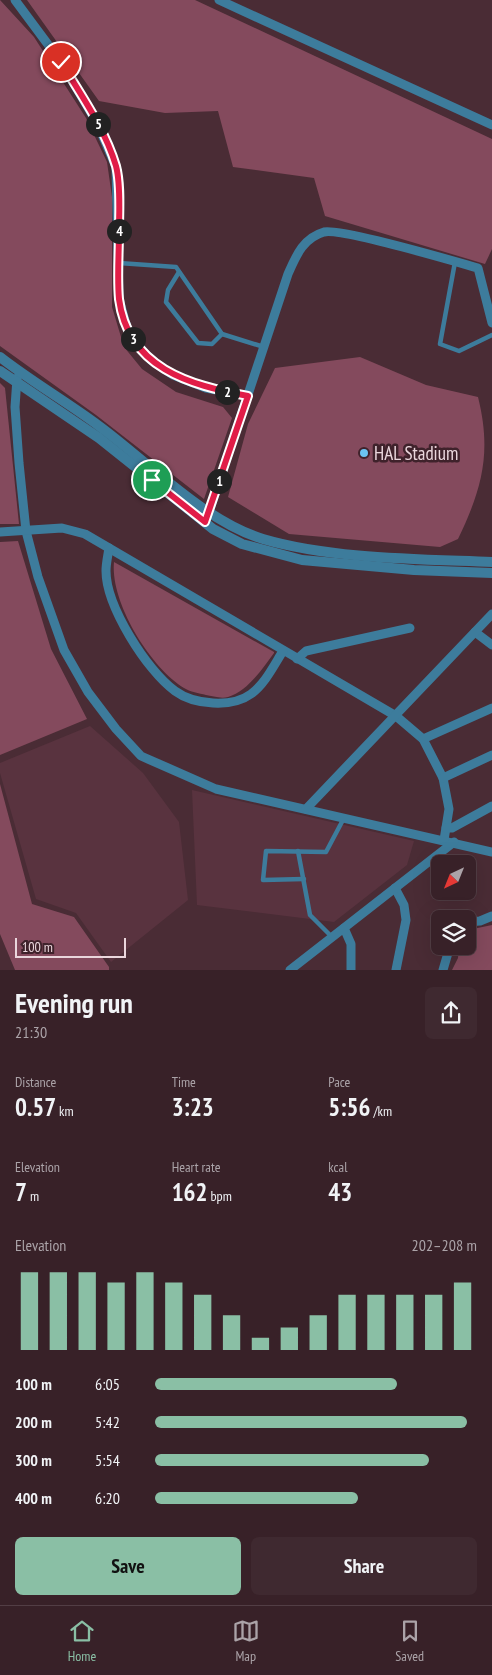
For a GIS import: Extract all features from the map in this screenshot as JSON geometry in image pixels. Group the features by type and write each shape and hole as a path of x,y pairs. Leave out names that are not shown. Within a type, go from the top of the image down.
{"street":[{"path":"15,0 61,62 97,123 116,167 120,299 128,335 151,360 173,375 206,388 248,396"},
{"path":"219,0 492,125"},
{"path":"205,522 292,266 299,250 310,238 326,232 355,236 478,268 492,323"},
{"path":"0,357 99,425 219,520 262,538 302,548 331,552 492,562"},
{"path":"18,370 15,407 19,463 26,531 38,577 64,650 88,692 116,729 141,756 216,789 492,852"},
{"path":"0,371 99,438 205,522 242,544 302,560 414,570 492,573"},
{"path":"0,532 62,528 85,534 396,716 423,739 443,778 449,809 444,840"},
{"path":"109,548 106,572 115,607 141,657 176,692 208,703 234,702 251,694 265,679 284,651"},
{"path":"306,809 492,614"},
{"path":"297,659 306,651 410,628"},
{"path":"475,632 492,645"},
{"path":"423,739 492,708"},
{"path":"443,778 492,755"},
{"path":"446,828 452,828 492,806"},
{"path":"290,970 454,842"},
{"path":"395,888 404,905 406,920 396,970"},
{"path":"476,921 492,916"},
{"path":"344,928 351,944 351,970"},
{"path":"443,970 447,955"}],"lane":[{"path":"455,262 440,344 459,351 492,335"},
{"path":"119,263 176,267 222,334 264,347"},
{"path":"179,272 168,290 166,302 198,343 212,344 222,334"},
{"path":"304,879 263,880 266,851 326,852 344,818"},
{"path":"298,851 310,915 332,937"}],"shaded area":[{"path":"0,0 34,37 86,118 107,162 112,197 112,307 124,347 142,369 176,392 223,407 232,418 204,499 96,415 0,346"},
{"path":"27,0 195,0 492,139 492,249 485,264 325,216 314,178 233,167 218,111 165,113 99,101"},
{"name":"HAL Stadium","path":"360,357 426,385 478,397 484,436 482,470 479,487 458,539 440,547 289,534 228,497 248,424 275,368"},
{"path":"0,383 5,388 19,524 0,524"},
{"path":"18,541 51,649 87,719 0,755 0,542"},
{"path":"114,562 274,653 242,690 228,697 220,698 186,689 158,665 135,632 118,596 114,578"},
{"path":"90,726 143,773 179,822 188,900 111,962 76,913 36,899 0,773 0,763"},
{"path":"0,784 32,904 74,917 109,967 109,970 15,970 0,934"},
{"path":"192,790 414,841 407,865 334,922 197,905"},
{"path":"492,925 492,970 452,970 458,955 476,955 476,928"}],"place":[{"name":"HAL Stadium","path":"364,453"}],"route":[{"path":"61,62 97,123 116,167 119,208 120,299 128,335 151,360 173,375 206,388 248,396 205,522 152,480"}]}
